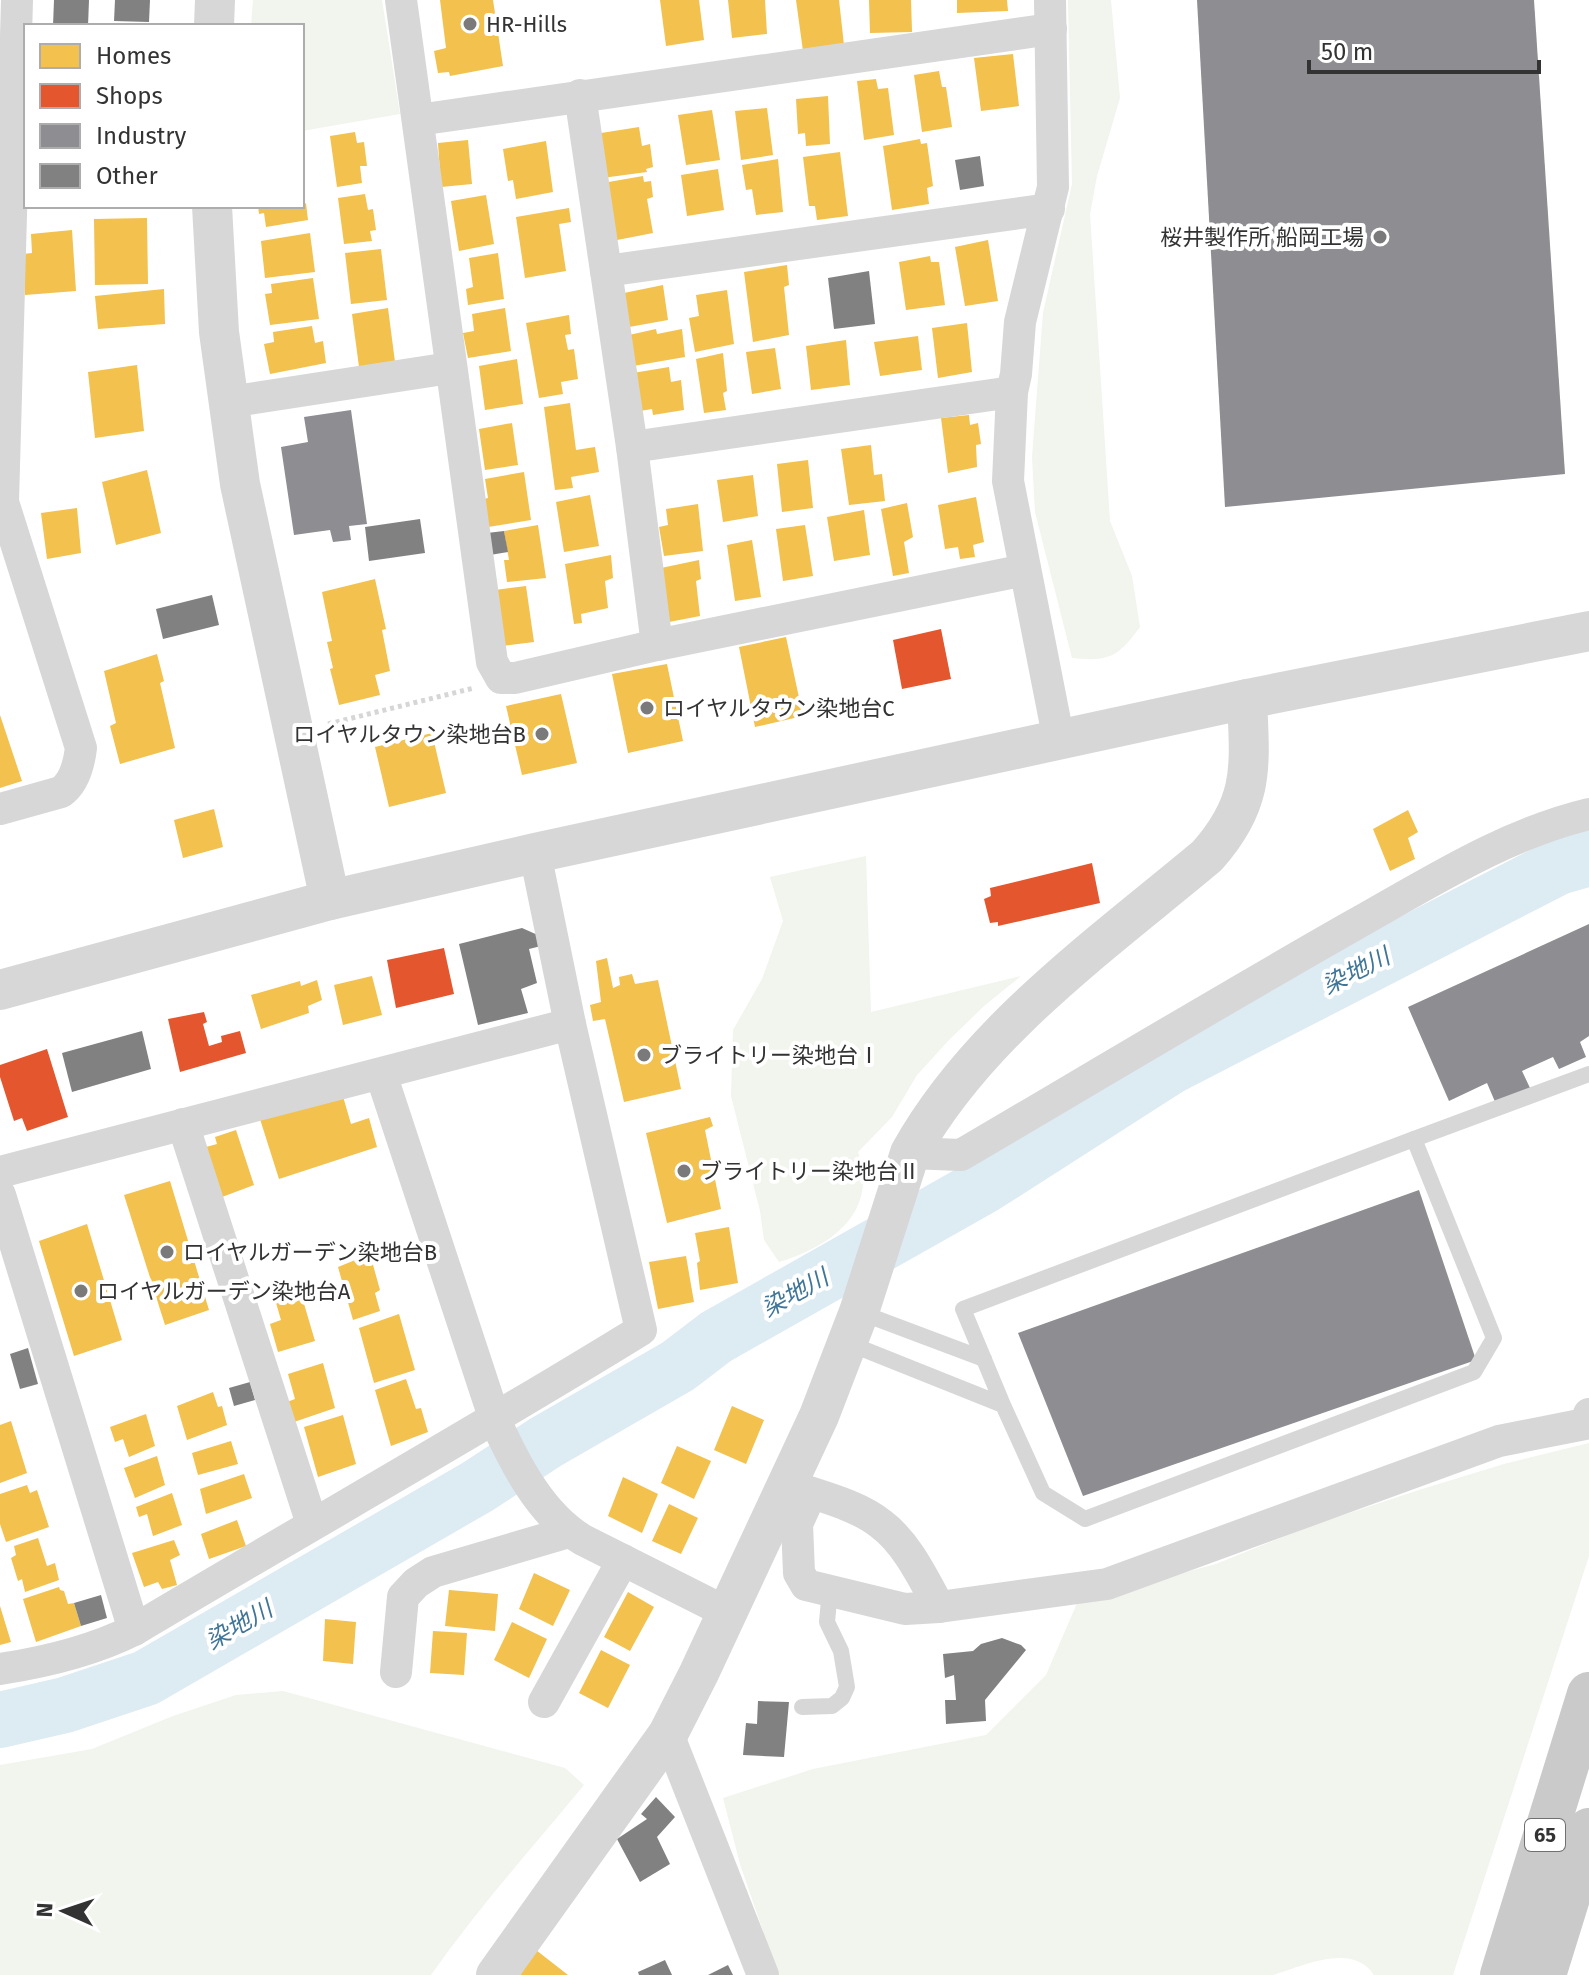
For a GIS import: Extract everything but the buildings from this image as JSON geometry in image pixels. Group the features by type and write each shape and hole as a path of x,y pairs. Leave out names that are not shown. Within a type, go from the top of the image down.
{"main road":[{"name":"65","path":"1502,1975 1589,1694"},
{"name":"65","path":"1544,1975 1589,1830"}],"street":[{"path":"0,809 61,792 68,787 81,748 3,502 17,0"},
{"path":"214,24 215,0"},
{"path":"401,0 492,662 501,678 515,678 657,645 1025,570"},
{"path":"418,120 1051,14 1053,187 1025,294 1012,392 1008,489 1059,741"},
{"path":"580,95 632,447 657,645"},
{"path":"212,208 219,332 240,484 330,900"},
{"path":"606,271 1049,209"},
{"path":"229,402 450,368"},
{"path":"632,447 1012,392"},
{"path":"0,990 330,900 535,853 1247,699 1589,631"},
{"path":"1247,699 1248,774 1236,819 1225,835 1207,856 1064,975 987,1049 950,1091 910,1153 857,1317 819,1416 799,1489 799,1573 806,1585 905,1609 1107,1584 1499,1441 1588,1420"},
{"path":"910,1153 961,1155 1413,892 1529,834 1589,814"},
{"path":"0,1669 82,1651 134,1630 312,1524 500,1430 641,1330 570,1024 535,853"},
{"path":"0,1172 570,1024"},
{"path":"381,1074 500,1430 541,1501 569,1532 728,1613"},
{"path":"183,1124 312,1524"},
{"path":"0,1195 134,1630"},
{"path":"799,1489 851,1508 882,1524 917,1566 939,1607"},
{"path":"496,1975 594,1842 668,1734 728,1613 799,1489"},
{"path":"396,1672 403,1597 416,1583 433,1572 569,1532"},
{"path":"544,1702 623,1560"},
{"path":"668,1734 763,1975"}],"lane":[{"path":"1414,1139 1494,1338 1474,1372 1085,1519 1043,1493 963,1309 1414,1139 1589,1074"},
{"path":"857,1317 984,1359"},
{"path":"857,1317 1003,1405"},
{"path":"802,1707 832,1706 842,1698 847,1687 841,1651 827,1622 830,1589"}],"path":[{"path":"292,733 515,678"}],"shaded area":[{"path":"253,0 382,0 400,114 304,131 304,24 251,24"},
{"path":"1068,0 1111,0 1120,98 1097,176 1090,214 1110,521 1132,576 1140,627 1119,651 1095,659 1072,658 1035,512 1032,457 1043,313 1072,184"},
{"path":"866,856 871,1012 1021,976 948,1041 917,1075 892,1117 858,1152 863,1174 862,1193 846,1224 816,1247 779,1262 764,1240 760,1211 731,1096 733,1030 762,979 783,921 770,877"},
{"path":"1589,1443 1589,1556 1453,1975 1374,1975 1365,1965 1341,1958 1313,1962 1273,1975 778,1975 740,1864 723,1798 813,1769 986,1735 1046,1675 1078,1601 1216,1564 1310,1526 1419,1490 1504,1464"},
{"path":"283,1691 565,1768 584,1785 486,1902 431,1975 0,1975 0,1765 92,1749 173,1716 236,1695"}],"waterway":[{"name":"染地川","path":"0,1720 65,1705 146,1678 477,1487 546,1442 678,1366 716,1337 985,1185 1171,1066 1558,867 1589,858"}],"place":[{"name":"HR-Hills","path":"470,24"},
{"name":"桜井製作所 船岡工場","path":"1380,237"},
{"name":"ロイヤルタウン染地台C","path":"647,708"},
{"name":"ロイヤルタウン染地台B","path":"542,734"},
{"name":"ブライトリー染地台Ⅰ","path":"644,1055"},
{"name":"ブライトリー染地台Ⅱ","path":"684,1171"},
{"name":"ロイヤルガーデン染地台B","path":"167,1252"},
{"name":"ロイヤルガーデン染地台A","path":"81,1291"}]}
